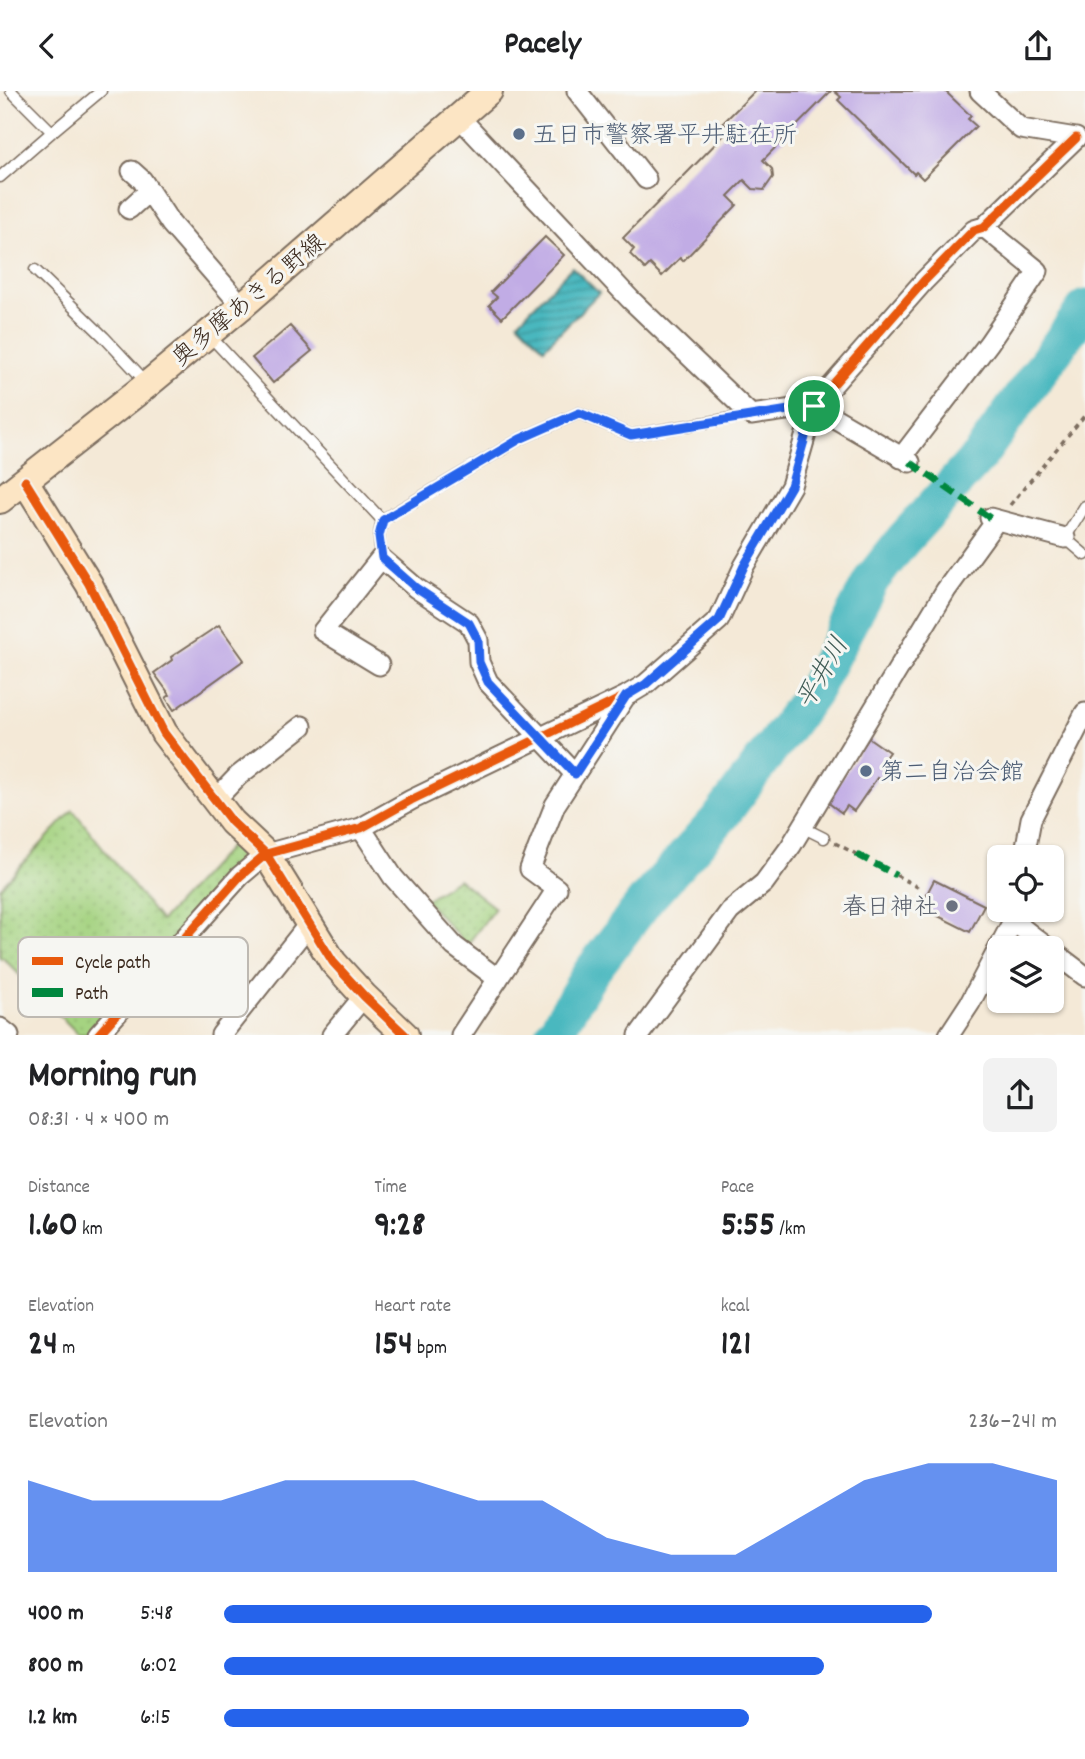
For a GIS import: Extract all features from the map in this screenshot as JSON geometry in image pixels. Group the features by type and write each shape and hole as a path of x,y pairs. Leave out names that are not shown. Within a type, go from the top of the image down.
{"street":[{"name":"奥多摩あきる野線","path":"0,500 242,306 489,91"},
{"path":"577,91 646,179"},
{"path":"185,937 240,876 266,854 361,828 411,800 626,696 646,684 719,620 744,566 791,486 814,406 924,281 974,230 984,227 1076,138 1021,129 980,91"},
{"path":"460,118 629,299 751,415 814,406 905,460 1038,271 984,227"},
{"path":"132,171 171,224 242,306"},
{"path":"129,209 149,191"},
{"path":"25,481 89,585 164,733 232,822 266,854 333,962 364,996 405,1034"},
{"path":"639,1034 730,911 764,883 802,827 946,590 993,520 1065,538"},
{"path":"379,665 323,631 382,558 416,588 469,623 478,640 479,662 488,682 575,774"},
{"path":"461,1034 557,889 530,869 555,805 626,696"},
{"path":"1026,845 1031,819 1085,713"},
{"path":"215,800 238,776 302,726"},
{"path":"361,828 393,877 454,946 498,979"},
{"path":"949,1034 970,1003 1011,922"},
{"path":"1020,922 1035,936"},
{"path":"248,999 309,924"},
{"path":"1064,960 1085,976"},
{"path":"332,1034 364,996"},
{"path":"98,1034 113,1017"},
{"path":"220,1034 234,1017"},
{"path":"0,1028 9,1034"}],"lane":[{"path":"11,91 52,132"},
{"path":"0,177 101,91"},
{"path":"35,270 148,384"},
{"path":"208,334 383,520"},
{"path":"382,558 379,536 383,520 520,439 579,413 631,435 751,415"},
{"path":"1085,506 1065,538 1085,555"},
{"path":"802,827 824,838"}],"path":[{"path":"993,520 1085,415"},
{"path":"824,838 856,854"},
{"path":"896,875 921,889"}],"green space":[{"path":"73,810 161,921 233,843 248,855 175,937 18,937 18,973 3,958 0,959 0,888"},
{"path":"458,879 495,908 467,945 425,900"},
{"path":"61,1017 103,1017 88,1034 78,1034"}],"water":[{"path":"572,267 599,293 544,348 518,322"}],"building":[{"path":"755,91 831,91 763,160 772,169 773,177 764,190 753,189 744,180 728,196 737,205 683,261 680,258 662,276 650,264 645,269 630,254 634,249 623,238 730,129 723,123"},
{"path":"834,91 945,91 971,116 968,119 976,126 923,179 916,172 914,174 838,100 841,97"},
{"path":"545,237 564,255 502,318 489,305 497,297 491,292"},
{"path":"290,326 312,351 273,383 252,358"},
{"path":"219,625 244,660 174,710 166,698 170,695 154,673 172,660 171,657"},
{"name":"第二自治会館","path":"869,738 889,752 884,759 892,763 880,780 877,778 854,811 847,806 842,813 826,801"},
{"name":"春日神社","path":"934,880 984,905 970,932 920,907"}],"waterway":[{"name":"平井川","path":"553,1035 591,972 646,900 722,815 813,692 872,579 903,540 980,455 1085,308"}],"marked path":[{"path":"910,462 990,518"},
{"path":"856,854 896,875"}],"cycle path":[{"path":"186,937 240,876 266,854 361,828 411,800 626,696 646,684 719,620 744,566 791,486 814,406 924,281 974,230 984,227 1076,138"},
{"path":"25,481 89,584 164,733 232,822 266,854 333,962 405,1035"},
{"path":"98,1035 114,1017"}],"place":[{"name":"五日市警察署平井駐在所","path":"519,134"},
{"name":"第二自治会館","path":"866,771"},
{"name":"春日神社","path":"952,906"}],"route":[{"path":"814,406 791,486 744,566 719,620 646,684 626,696 575,774 488,682 479,662 478,640 469,623 416,588 382,558 379,536 383,520 520,439 579,413 631,435 814,406"}]}
